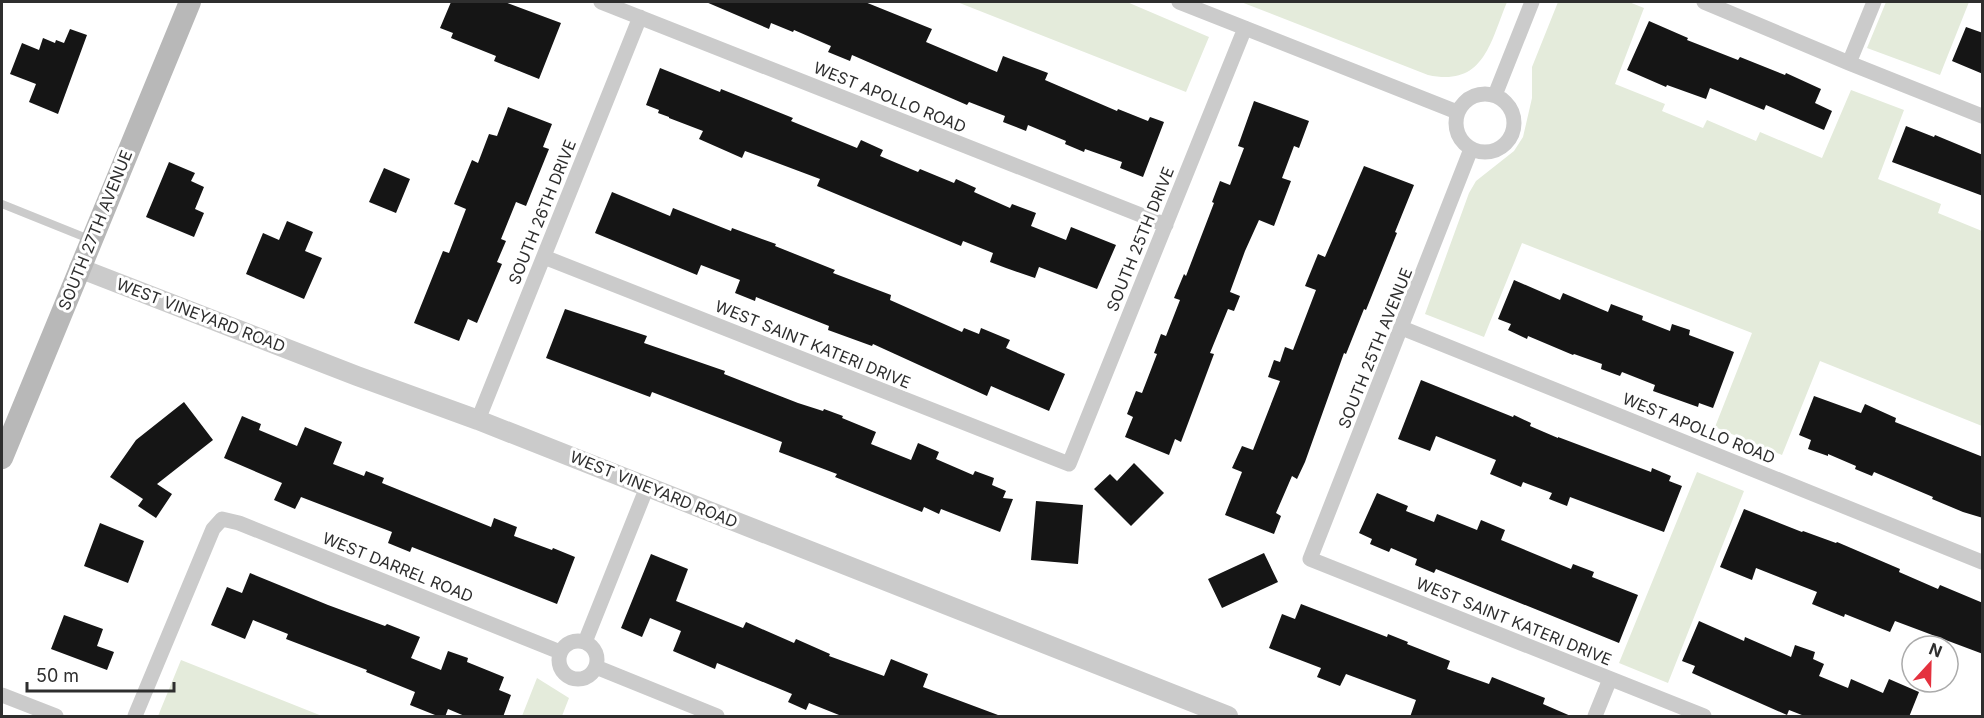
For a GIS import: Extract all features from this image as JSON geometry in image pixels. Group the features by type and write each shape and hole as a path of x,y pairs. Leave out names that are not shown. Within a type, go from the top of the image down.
{"main road":[{"name":"SOUTH 27TH AVENUE","path":"2,458 190,2"}],"street":[{"name":"WEST APOLLO ROAD","path":"602,2 1166,225"},
{"path":"1179,2 1457,112"},
{"path":"1495,95 1532,2"},
{"path":"1704,2 1983,116"},
{"path":"1849,63 1874,2"},
{"name":"SOUTH 26TH DRIVE","path":"478,420 640,17"},
{"name":"SOUTH 25TH DRIVE","path":"1069,464 1245,28"},
{"path":"1483,93 1495,95 1505,101 1511,110 1514,122 1512,133 1506,143 1497,149 1486,152 1471,149 1458,135 1455,124 1457,112 1472,96 1483,93"},
{"name":"SOUTH 25TH AVENUE","path":"1310,559 1471,149"},
{"name":"WEST SAINT KATERI DRIVE","path":"544,257 1069,464"},
{"name":"WEST VINEYARD ROAD","path":"79,268 357,376 478,420 1228,717"},
{"name":"WEST APOLLO ROAD","path":"1402,328 1983,562"},
{"path":"585,642 647,487"},
{"name":"WEST DARREL ROAD","path":"135,717 213,529 222,519 239,523 560,652"},
{"name":"WEST SAINT KATERI DRIVE","path":"1310,559 1704,717"},
{"path":"572,641 585,642 595,650 596,667 591,675 583,679 566,676 560,669 558,661 560,652 564,645 572,641"},
{"path":"596,667 717,717"},
{"path":"1595,717 1610,679"},
{"path":"2,695 56,717"}],"lane":[{"path":"2,204 90,240"}],"green space":[{"path":"957,2 1127,2 1209,37 1186,92"},
{"path":"1241,2 1507,2 1482,58 1473,68 1462,74 1447,77 1428,75"},
{"path":"1558,2 1629,2 1644,8 1615,84 1665,104 1662,111 1703,128 1707,120 1756,141 1760,132 1822,158 1851,90 1904,110 1878,179 1941,204 1938,213 1982,231 1982,426 1820,361 1782,455 1715,427 1752,333 1522,243 1484,337 1425,314 1469,193 1476,181 1514,151 1523,137 1532,98 1532,67"},
{"path":"1886,2 1969,2 1940,75 1867,48"},
{"path":"1697,472 1744,491 1668,683 1619,663"},
{"path":"181,660 322,716 158,716"},
{"path":"537,678 569,698 562,716 522,716"}],"building":[{"path":"451,2 505,2 561,23 539,79 494,61 496,56 451,38 453,33 440,28"},
{"path":"706,2 865,2 932,29 926,42 997,72 1003,56 1048,73 1045,80 1117,111 1118,109 1148,121 1150,117 1164,122 1143,177 1120,168 1122,162 1085,149 1084,152 1065,144 1066,141 1028,125 1026,131 1003,122 1005,116 969,102 967,105 852,55 850,61 828,52 831,46 794,30 793,32 771,23 769,29"},
{"path":"1649,21 1688,38 1687,40 1738,60 1740,57 1785,75 1786,73 1821,89 1815,103 1832,111 1824,130 1766,105 1764,110 1710,88 1706,99 1667,85 1666,87 1627,70"},
{"path":"1966,27 1983,33 1983,74 1952,61"},
{"path":"70,29 87,35 58,114 29,102 36,84 10,74 22,43 39,50 43,38 55,43 56,40 64,43"},
{"path":"660,68 720,92 721,89 793,118 791,121 857,148 861,140 883,150 880,156 918,172 920,169 954,183 956,179 976,188 974,192 1010,208 1012,204 1036,213 1031,226 1066,240 1071,227 1116,245 1097,289 1039,267 1035,278 990,262 993,253 963,241 961,246 817,186 820,179 745,151 742,158 699,139 703,131 658,113 659,110 646,105"},
{"path":"1254,101 1309,121 1299,148 1294,146 1282,178 1291,181 1274,226 1259,220 1245,251 1230,292 1240,296 1234,311 1228,309 1210,353 1214,354 1181,442 1175,439 1169,455 1125,437 1133,417 1127,414 1136,391 1142,393 1157,354 1154,353 1161,334 1166,336 1180,300 1174,298 1184,274 1186,276 1220,181 1230,185 1244,148 1238,146"},
{"path":"508,107 552,124 543,147 549,149 526,206 516,202 501,239 506,241 497,262 502,264 477,323 468,319 459,341 414,323 443,251 449,253 466,209 454,204 472,160 478,163 489,134 497,136"},
{"path":"1906,126 1983,155 1983,196 1892,162"},
{"path":"169,162 195,173 191,181 204,187 195,209 204,213 194,237 146,217"},
{"path":"1364,166 1414,185 1366,310 1364,309 1346,354 1344,353 1305,462 1297,479 1292,476 1276,513 1281,516 1274,534 1225,515 1242,472 1232,468 1242,446 1253,450 1280,381 1268,377 1274,360 1280,362 1285,347 1293,350 1316,290 1305,286 1318,254 1325,257"},
{"path":"384,168 410,179 396,213 369,202"},
{"path":"612,192 670,216 673,208 731,231 732,228 776,244 775,246 835,270 833,273 891,295 890,300 962,332 964,328 979,334 981,328 1010,340 1006,348 1065,374 1049,411 991,386 987,396 873,344 872,346 828,330 829,326 756,297 755,301 735,293 740,280 701,265 697,275 595,233"},
{"path":"287,221 313,232 305,251 322,258 304,299 246,274 263,233 279,240"},
{"path":"1514,280 1560,300 1563,293 1608,312 1611,304 1643,316 1642,320 1670,331 1672,324 1690,330 1689,335 1734,352 1713,408 1699,403 1698,407 1653,391 1655,385 1622,372 1620,376 1601,369 1602,364 1573,355 1528,336 1527,339 1508,330 1511,324 1498,319"},
{"path":"565,309 647,336 644,343 725,371 724,374 798,403 843,416 842,418 876,432 871,444 911,460 918,443 939,452 936,459 973,475 975,471 994,478 992,485 1006,491 1003,498 1013,499 1000,532 941,509 939,514 924,507 922,512 835,477 837,474 779,452 782,442 652,392 650,397 546,358"},
{"path":"1421,380 1513,417 1514,415 1531,423 1530,426 1558,438 1651,472 1652,468 1671,476 1669,481 1682,486 1664,532 1570,497 1567,506 1549,499 1552,493 1523,482 1521,487 1490,474 1496,460 1436,436 1430,451 1398,439"},
{"path":"1814,396 1861,413 1865,404 1896,418 1895,422 1983,457 1983,518 1932,499 1933,497 1874,472 1872,476 1828,454 1828,456 1808,449 1811,440 1799,435"},
{"path":"184,402 213,440 157,484 172,494 156,518 138,506 143,499 110,477 136,440"},
{"path":"242,416 261,424 259,430 297,446 305,427 342,442 333,464 364,476 366,471 384,478 382,483 491,527 494,518 517,527 514,536 575,557 557,604 412,547 410,552 388,543 392,532 301,497 295,509 274,500 282,483 224,458"},
{"path":"1134,463 1164,493 1131,526 1094,489 1110,474 1117,481"},
{"path":"1377,493 1408,506 1406,511 1434,522 1437,514 1477,530 1481,520 1505,530 1501,540 1571,569 1573,564 1594,572 1592,577 1638,595 1619,643 1436,569 1434,573 1415,565 1417,559 1391,548 1389,552 1370,544 1372,539 1359,533"},
{"path":"1036,501 1083,505 1078,564 1031,560"},
{"path":"1744,509 1802,532 1837,542 1900,569 1899,572 1938,589 1940,585 1983,603 1983,654 1960,645 1960,634 1930,634 1895,621 1890,632 1812,604 1817,592 1756,568 1752,580 1720,567"},
{"path":"100,523 144,541 128,583 84,566"},
{"path":"1264,553 1278,582 1222,608 1208,579"},
{"path":"651,554 688,569 676,601 743,628 746,622 794,643 796,639 830,654 829,656 884,676 891,659 928,674 923,687 998,715 997,717 844,717 809,703 806,710 788,702 792,694 717,663 715,669 673,651 681,631 650,618 642,637 621,628"},
{"path":"250,573 328,605 420,637 411,658 441,670 448,651 468,658 467,662 504,677 499,690 511,695 503,717 467,717 448,709 445,717 440,717 410,705 415,692 366,672 367,670 286,639 288,634 253,620 245,639 211,625 227,587 242,593"},
{"path":"1301,604 1387,637 1388,634 1408,642 1407,644 1450,661 1447,669 1489,684 1492,677 1545,698 1543,704 1573,717 1410,717 1416,700 1346,674 1340,686 1317,677 1321,668 1269,648 1282,614 1295,619"},
{"path":"64,615 103,629 97,646 114,652 107,670 51,649"},
{"path":"1699,621 1744,641 1745,637 1791,657 1795,645 1815,652 1813,659 1824,664 1819,676 1848,688 1851,679 1883,693 1889,679 1900,684 1900,694 1918,694 1909,717 1807,717 1789,710 1787,715 1692,673 1695,666 1682,661"}]}
